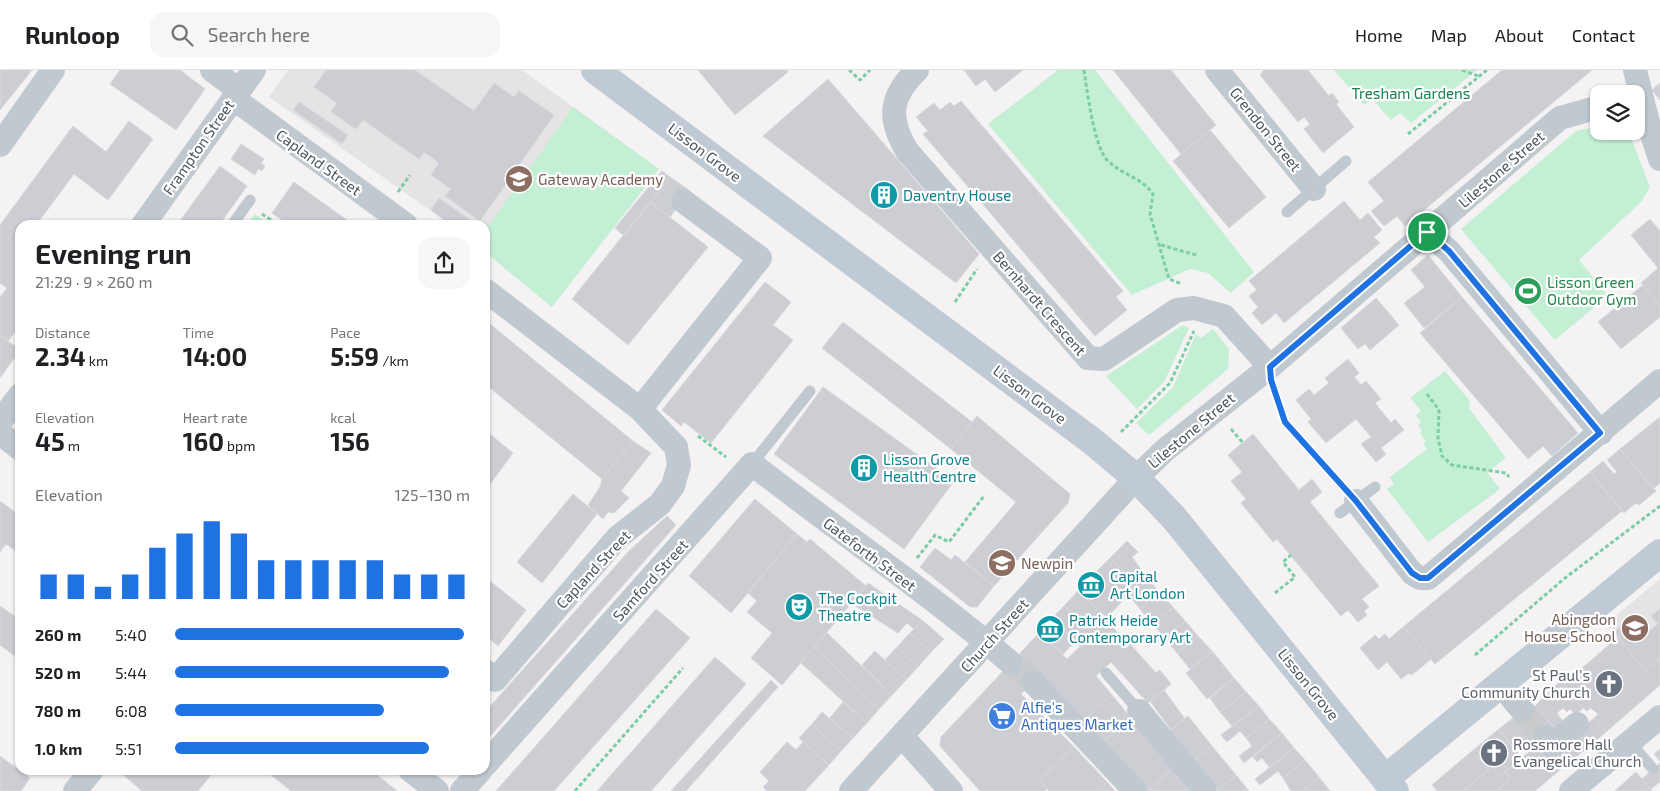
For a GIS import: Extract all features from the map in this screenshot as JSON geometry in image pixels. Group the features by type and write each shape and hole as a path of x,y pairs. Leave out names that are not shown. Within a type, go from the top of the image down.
{"main road":[{"name":"Lisson Grove","path":"595,70 1092,441 1136,478 1175,519 1390,785"},
{"path":"1390,785 1500,684 1660,553"}],"street":[{"path":"0,145 53,70"},
{"name":"Capland Street","path":"212,70 236,94 400,220"},
{"name":"Frampton Street","path":"147,220 254,70"},
{"name":"Bernhardt Crescent","path":"917,70 903,84 896,97 893,114 894,126 907,151 1088,358 1104,359 1177,310 1194,308 1224,316 1270,367"},
{"name":"Grendon Street","path":"1217,70 1314,188"},
{"path":"1635,70 1660,159"},
{"name":"Lilestone Street","path":"1136,478 1165,450 1270,367 1560,118 1590,110"},
{"path":"640,409 760,258 683,201"},
{"path":"1427,232 1449,251 1600,433"},
{"name":"Capland Street","path":"490,294 640,409 676,447 679,465 673,486 666,496 651,512 618,538 490,676"},
{"path":"1348,507 1412,573 1420,578 1428,578 1660,381"},
{"path":"0,422 15,401"},
{"path":"0,433 15,445"},
{"name":"Gateforth Street","path":"752,464 901,578 966,624 1011,663"},
{"name":"Samford Street","path":"490,759 752,464"},
{"name":"Church Street","path":"851,791 1136,478"},
{"path":"1033,682 1046,693 1050,702 1135,791"},
{"path":"1500,684 1522,710"},
{"path":"1139,711 1205,791"},
{"path":"1572,791 1660,716"},
{"path":"1545,737 1552,745 1578,724"},
{"path":"902,736 951,791"},
{"path":"75,791 88,775"},
{"path":"416,775 437,791"},
{"path":"462,791 476,775"}],"lane":[{"path":"1286,212 1346,161"},
{"path":"236,220 250,200"},
{"name":"Samford Street","path":"752,464 810,391"},
{"path":"1348,507 1375,487"},
{"path":"1106,673 1139,711"},
{"path":"1630,742 1653,769"}],"path":[{"path":"849,70 860,80 870,70"},
{"path":"1084,70 1096,138 1106,158 1123,173 1145,183 1153,194 1150,214 1169,278 1187,286"},
{"path":"1462,70 1479,76"},
{"path":"1408,134 1487,70"},
{"path":"1160,245 1196,255"},
{"path":"955,302 992,248"},
{"path":"1121,433 1170,383 1195,330"},
{"path":"1270,367 1271,380 1285,422 1348,507"},
{"path":"1427,394 1439,410 1438,438 1442,456 1452,465 1506,473 1523,496"},
{"path":"670,440 684,426 726,457 720,464"},
{"path":"901,578 935,534 949,542 984,496"},
{"path":"1476,654 1565,578 1660,506"},
{"path":"1275,593 1295,577 1283,562 1291,555"},
{"path":"575,791 683,668"}],"shaded area":[{"name":"Gateway Academy","path":"288,70 522,70 659,169 552,307 490,256 490,220 444,220 269,97"},
{"name":"Abingdon House School","path":"1660,579 1660,659 1645,671 1606,624"}],"green space":[{"path":"1058,70 1095,70 1254,272 1231,293 1208,273 1190,269 1132,295 988,124"},
{"name":"Tresham Gardens","path":"1334,70 1477,70 1411,123 1400,113 1391,120 1372,99 1364,105"},
{"path":"573,107 659,169 552,307 490,256 490,224"},
{"path":"1590,128 1590,140 1632,140 1650,187 1641,202 1579,260 1608,296 1555,340 1461,229 1576,131"},
{"path":"255,214 263,220 251,220"},
{"path":"1183,325 1189,328 1164,382 1137,409 1106,376"},
{"path":"1213,329 1229,349 1228,369 1149,435 1136,423 1173,387 1196,334 1201,338"},
{"path":"1445,371 1470,401 1469,408 1506,458 1487,472 1500,489 1428,542 1387,489 1394,484 1390,477 1427,449 1423,444 1426,441 1420,433 1422,431 1418,425 1421,422 1416,415 1421,411 1410,398"}],"building":[{"path":"0,70 32,70 0,110"},
{"path":"120,70 180,70 205,89 176,130 110,84"},
{"path":"326,70 415,70 474,111 494,83 514,97 519,91 554,115 481,220 479,220 445,196 451,189 431,175 439,163 424,152 419,159 363,120 356,129 331,112 337,103 314,87"},
{"path":"698,70 787,70 788,72 735,115"},
{"path":"964,70 1023,70 995,92 985,79 976,86"},
{"path":"1113,70 1171,70 1216,125 1181,154"},
{"path":"1264,70 1308,70 1329,96 1332,93 1339,102 1336,104 1354,127 1323,153 1304,129 1310,124 1304,117 1298,122 1260,75"},
{"path":"1502,70 1592,70 1405,226 1397,216 1384,226 1371,211 1384,201 1368,182"},
{"name":"Daventry House","path":"828,79 979,254 956,283 763,136"},
{"path":"1660,83 1660,100 1652,90"},
{"path":"961,101 1123,291 1116,297 1127,310 1095,336 923,134 928,131 916,117 934,103 940,110 950,102 954,106"},
{"path":"299,102 348,135 342,144 293,110"},
{"path":"129,121 153,139 108,200 74,174 40,220 15,220 15,332 8,341 0,335 0,297 7,288 0,283 0,225 73,126 106,152"},
{"path":"1210,130 1266,197 1229,228 1173,161"},
{"path":"241,144 264,159 261,163 265,166 262,171 258,169 255,175 231,159"},
{"path":"220,166 247,186 223,220 181,220"},
{"path":"662,171 670,177 624,236 615,228"},
{"path":"670,177 690,191 670,217 650,202"},
{"path":"294,182 347,220 282,220 272,213"},
{"path":"439,198 470,220 444,220 431,210"},
{"path":"1344,201 1360,220 1368,213 1382,230 1374,237 1380,243 1284,323 1276,313 1262,325 1252,313 1258,307 1249,296 1257,290 1249,281"},
{"path":"650,202 708,247 628,345 572,299"},
{"path":"1650,219 1660,231 1660,306 1641,283 1658,268 1631,235"},
{"path":"1428,255 1462,297 1424,328 1404,303 1425,287 1411,270"},
{"path":"765,282 791,302 773,325 793,340 711,443 684,422 681,426 662,410"},
{"path":"1643,285 1660,306 1660,317 1621,349 1598,322"},
{"path":"1462,297 1578,433 1552,456 1543,446 1528,459 1420,333"},
{"path":"1376,298 1399,325 1370,350 1365,344 1358,349 1341,328"},
{"path":"843,322 972,422 951,449 822,348"},
{"path":"490,324 633,441 602,479 490,388"},
{"path":"0,335 15,346 15,357 0,378"},
{"path":"1348,359 1359,373 1354,377 1361,385 1366,381 1381,399 1375,403 1391,423 1395,419 1404,430 1381,448 1386,454 1376,462 1361,444 1371,437 1356,419 1326,443 1308,422 1311,419 1296,400 1309,389 1314,395 1329,383 1325,378"},
{"name":"Lisson Grove Health Centre","path":"823,387 954,481 904,549 774,454"},
{"path":"977,416 1070,494 1068,503 994,586 965,562 1016,502 951,449"},
{"path":"1660,417 1660,483 1653,489 1620,449"},
{"path":"490,434 513,453 490,484"},
{"path":"1253,434 1299,490 1312,479 1322,492 1310,502 1379,586 1362,599 1369,607 1364,611 1367,615 1358,622 1348,610 1341,616 1277,539 1273,542 1241,503 1246,499 1231,481 1242,472 1228,455"},
{"path":"633,441 651,453 621,491 629,498 614,513 608,512 603,519 588,505 600,487 602,479"},
{"path":"1620,449 1656,491 1639,505 1636,503 1624,513 1590,472 1603,461 1614,474 1617,472 1607,460"},
{"path":"1590,472 1622,511 1435,664 1403,627"},
{"path":"573,494 597,514 542,583 517,562"},
{"path":"755,499 797,534 731,613 689,576"},
{"path":"0,501 15,512 15,550 6,544 0,552"},
{"path":"667,516 676,525 490,736 490,706 629,551"},
{"name":"The Cockpit Theatre","path":"797,534 807,542 810,539 866,586 782,685 751,658 772,633 747,612 757,601 748,593"},
{"path":"1127,541 1138,552 1132,557 1148,579 1139,587 1110,558"},
{"path":"935,548 951,560 955,555 994,586 977,607 970,607 920,567"},
{"path":"1110,558 1139,587 1124,599 1095,573"},
{"path":"1095,573 1124,599 1107,618 1078,591"},
{"path":"1148,579 1159,592 1140,609 1129,595"},
{"path":"490,581 526,610 498,646 490,639"},
{"path":"868,583 922,620 914,629 907,623 898,633 851,603"},
{"path":"1078,591 1102,613 1095,621 1101,626 1093,634 1064,606"},
{"path":"1159,592 1173,607 1153,624 1140,609"},
{"path":"0,606 15,616 15,656 0,645"},
{"path":"1064,606 1093,634 1081,647 1051,619"},
{"path":"1173,607 1185,621 1165,638 1153,624"},
{"path":"656,609 690,638 554,791 496,791"},
{"name":"Abingdon House School","path":"1660,609 1660,659 1645,671 1614,632 1635,615 1649,631 1658,624 1651,616"},
{"path":"1051,619 1076,641 1063,654 1040,632"},
{"path":"922,620 944,639 931,652 910,633"},
{"path":"1107,620 1117,632 1114,635 1127,648 1130,644 1156,673 1160,670 1171,684 1148,703 1111,662 1096,676 1112,695 1080,723 1045,681"},
{"path":"1185,621 1198,636 1177,653 1165,638"},
{"path":"1403,627 1431,659 1411,675 1409,673 1401,679 1387,662 1378,670 1360,648 1375,635 1379,639 1385,634 1389,639"},
{"path":"826,632 892,695 879,709 814,647"},
{"name":"Alfie's Antiques Market","path":"1040,632 1067,659 1045,681 1040,676 1021,694 1074,747 1039,780 1047,789 1044,791 980,791 940,746 941,737"},
{"path":"910,633 931,652 918,667 897,647"},
{"path":"1198,636 1212,651 1190,669 1177,653"},
{"name":"St Paul's Community Church","path":"1618,637 1645,671 1660,659 1660,685 1606,732 1594,718 1598,714 1591,708 1587,711 1557,684 1569,674 1572,677"},
{"path":"814,647 879,709 867,723 801,663"},
{"path":"897,647 918,667 906,680 885,660"},
{"path":"875,651 906,680 892,695 862,665"},
{"path":"1212,651 1234,678 1207,699 1186,673"},
{"path":"715,657 746,684 651,791 597,791"},
{"path":"1234,678 1246,692 1220,712 1210,698"},
{"path":"771,680 778,687 686,791 671,791"},
{"path":"1557,684 1583,708 1576,715 1570,709 1567,712 1563,708 1557,713 1566,726 1560,732 1534,707"},
{"path":"1164,690 1185,719 1171,730 1150,701"},
{"path":"1246,692 1259,706 1232,726 1220,712"},
{"path":"1112,695 1131,718 1100,744 1080,723"},
{"path":"843,702 867,723 853,738 829,719"},
{"path":"1531,703 1555,728 1541,742 1519,713"},
{"path":"1259,706 1269,719 1246,738 1240,731 1227,742 1221,735"},
{"path":"822,712 853,738 841,751 812,724"},
{"path":"1519,713 1541,742 1532,749 1525,742 1515,750 1499,729"},
{"path":"1188,716 1212,746 1193,761 1169,731"},
{"path":"1131,718 1172,769 1147,791 1100,744"},
{"path":"1594,718 1606,732 1586,749 1574,735"},
{"path":"1269,719 1282,733 1244,763 1239,756 1252,746 1246,738"},
{"path":"812,724 841,751 829,765 799,738"},
{"name":"Rossmore Hall Evangelical Church","path":"1499,729 1522,758 1500,777 1492,767 1489,770 1477,756 1470,761 1466,756"},
{"path":"1282,733 1294,748 1270,768 1262,758 1257,762 1253,757"},
{"path":"1574,735 1586,749 1561,769 1550,755"},
{"path":"787,742 796,750 803,742 829,765 805,791 767,791 763,787 769,781 760,772"},
{"path":"1541,742 1561,769 1535,791 1496,791 1511,779 1505,772"},
{"path":"1212,746 1236,775 1218,790 1193,761"},
{"path":"1074,747 1107,782 1098,791 1049,791 1039,780"},
{"path":"1294,748 1305,760 1283,778 1278,771 1260,785 1255,779"},
{"path":"1660,749 1660,761 1654,754"},
{"path":"0,756 15,767 15,775 26,775 30,778 21,791 0,791"},
{"path":"1466,756 1470,761 1477,756 1489,770 1463,791 1437,791 1432,785"},
{"path":"1305,760 1319,777 1302,791 1291,791 1283,778"},
{"path":"1660,763 1660,782 1651,789 1642,779"},
{"path":"1492,767 1500,777 1505,772 1511,779 1496,791 1463,791"},
{"path":"1172,769 1189,791 1147,791"},
{"path":"1636,772 1652,791 1615,791"},
{"path":"124,775 211,775 198,791 142,791"},
{"path":"271,775 377,775 397,791 291,791"},
{"path":"1236,775 1249,791 1218,791 1218,790"},
{"path":"1319,777 1330,791 1302,791"},
{"path":"1107,782 1115,791 1098,791"}],"tunnel":[{"path":"1011,663 1033,682"},
{"path":"1522,710 1545,737"}],"place":[{"name":"Gateway Academy","path":"519,179"},
{"name":"Daventry House","path":"884,195"},
{"name":"Lisson Green Outdoor Gym","path":"1528,291"},
{"name":"Lisson Grove Health Centre","path":"864,468"},
{"name":"Newpin","path":"1002,563"},
{"name":"Capital Art London","path":"1091,585"},
{"name":"The Cockpit Theatre","path":"799,607"},
{"name":"Abingdon House School","path":"1635,628"},
{"name":"Patrick Heide Contemporary Art","path":"1050,629"},
{"name":"St Paul's Community Church","path":"1609,684"},
{"name":"Alfie's Antiques Market","path":"1002,716"},
{"name":"Rossmore Hall Evangelical Church","path":"1494,753"}],"route":[{"path":"1427,232 1449,251 1600,433 1428,578 1420,578 1412,573 1356,501 1285,422 1271,380 1270,367 1427,232"}]}
